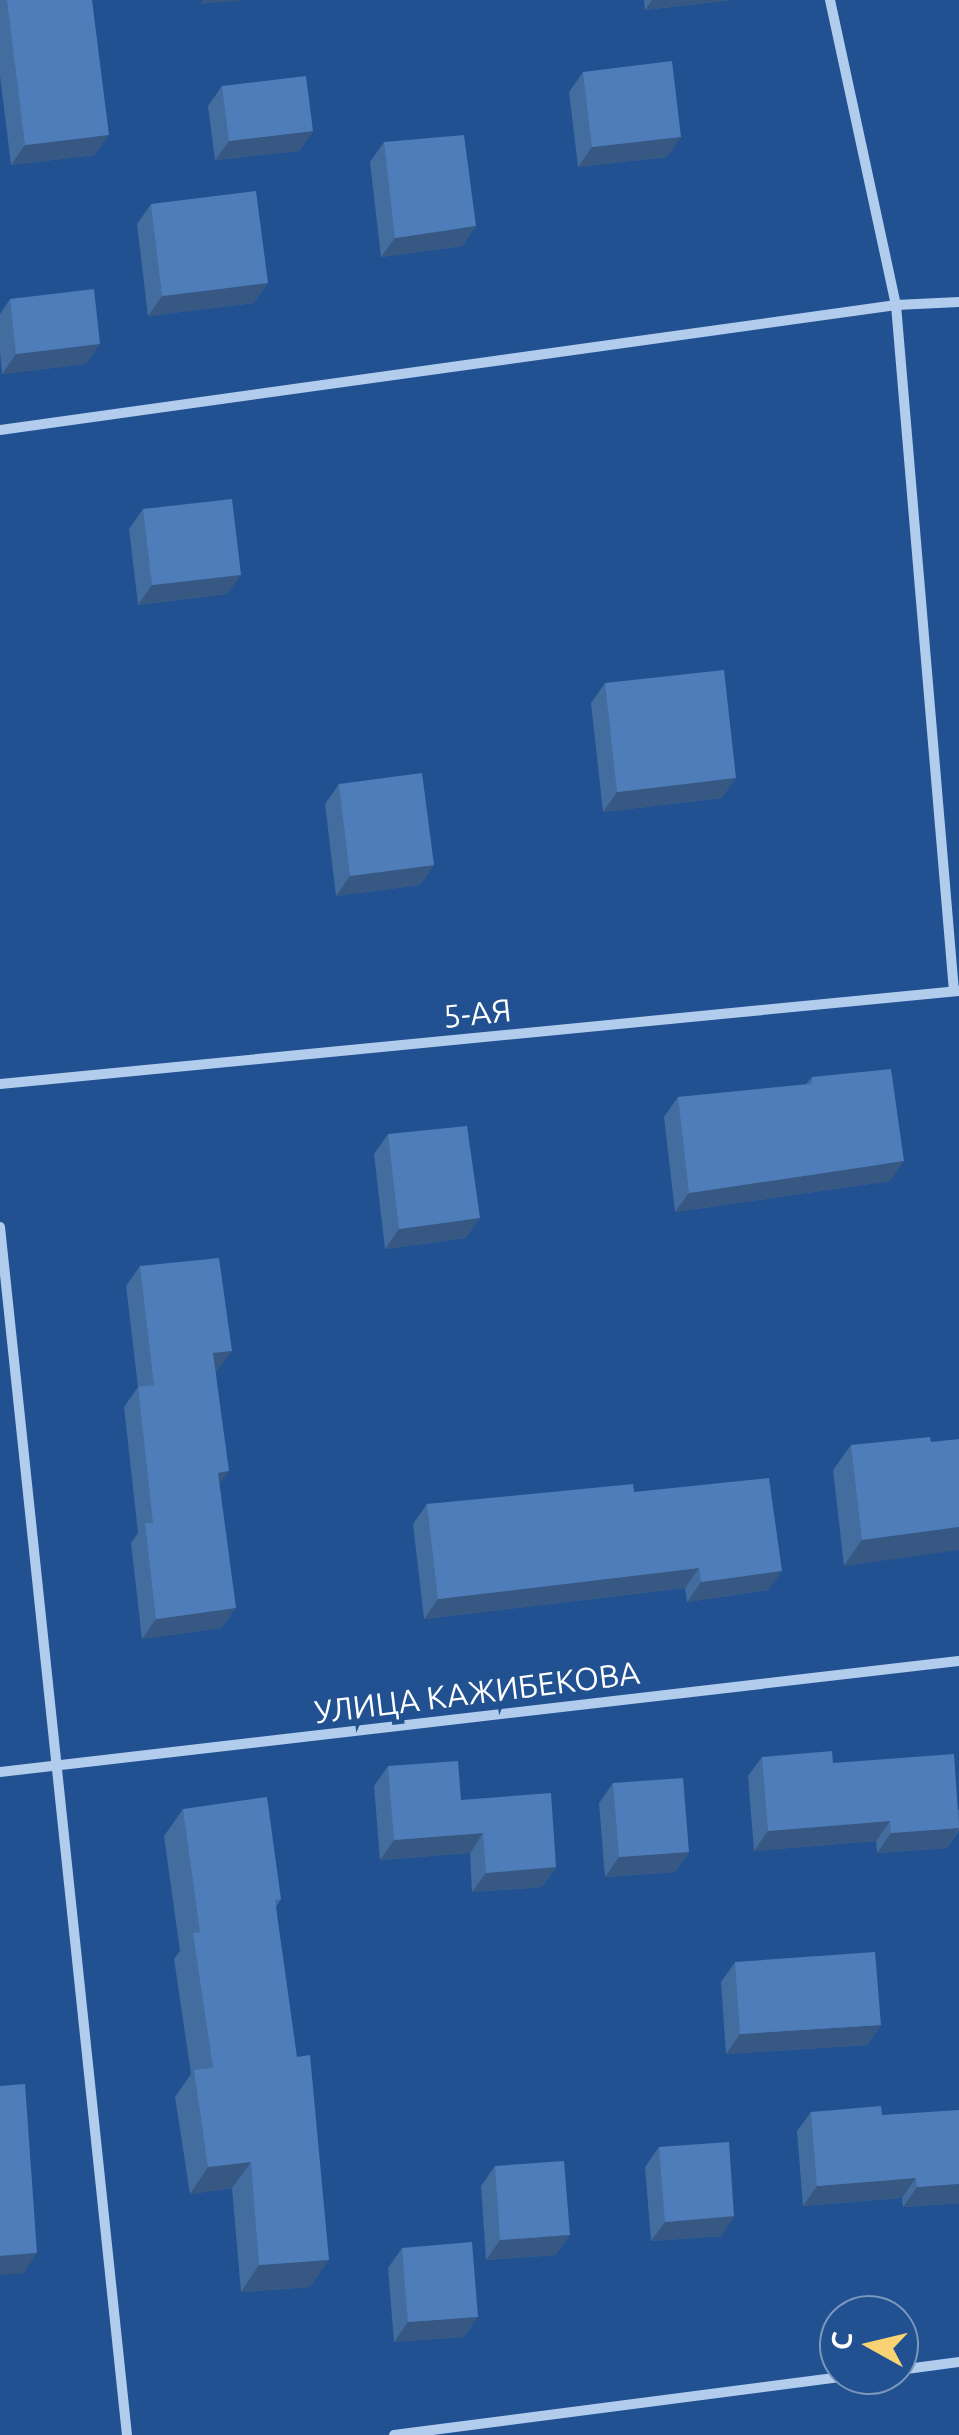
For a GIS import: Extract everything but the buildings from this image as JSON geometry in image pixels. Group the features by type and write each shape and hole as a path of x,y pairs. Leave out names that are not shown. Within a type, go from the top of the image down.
{"street":[{"path":"830,0 896,305 956,991"},
{"path":"0,430 896,305 959,302"},
{"name":"5-АЯ","path":"0,1084 956,991"},
{"path":"0,1227 127,2435"},
{"name":"УЛИЦА КАЖИБЕКОВА","path":"0,1772 959,1661"},
{"path":"919,2367 959,2362"},
{"path":"394,2435 819,2380"}]}
